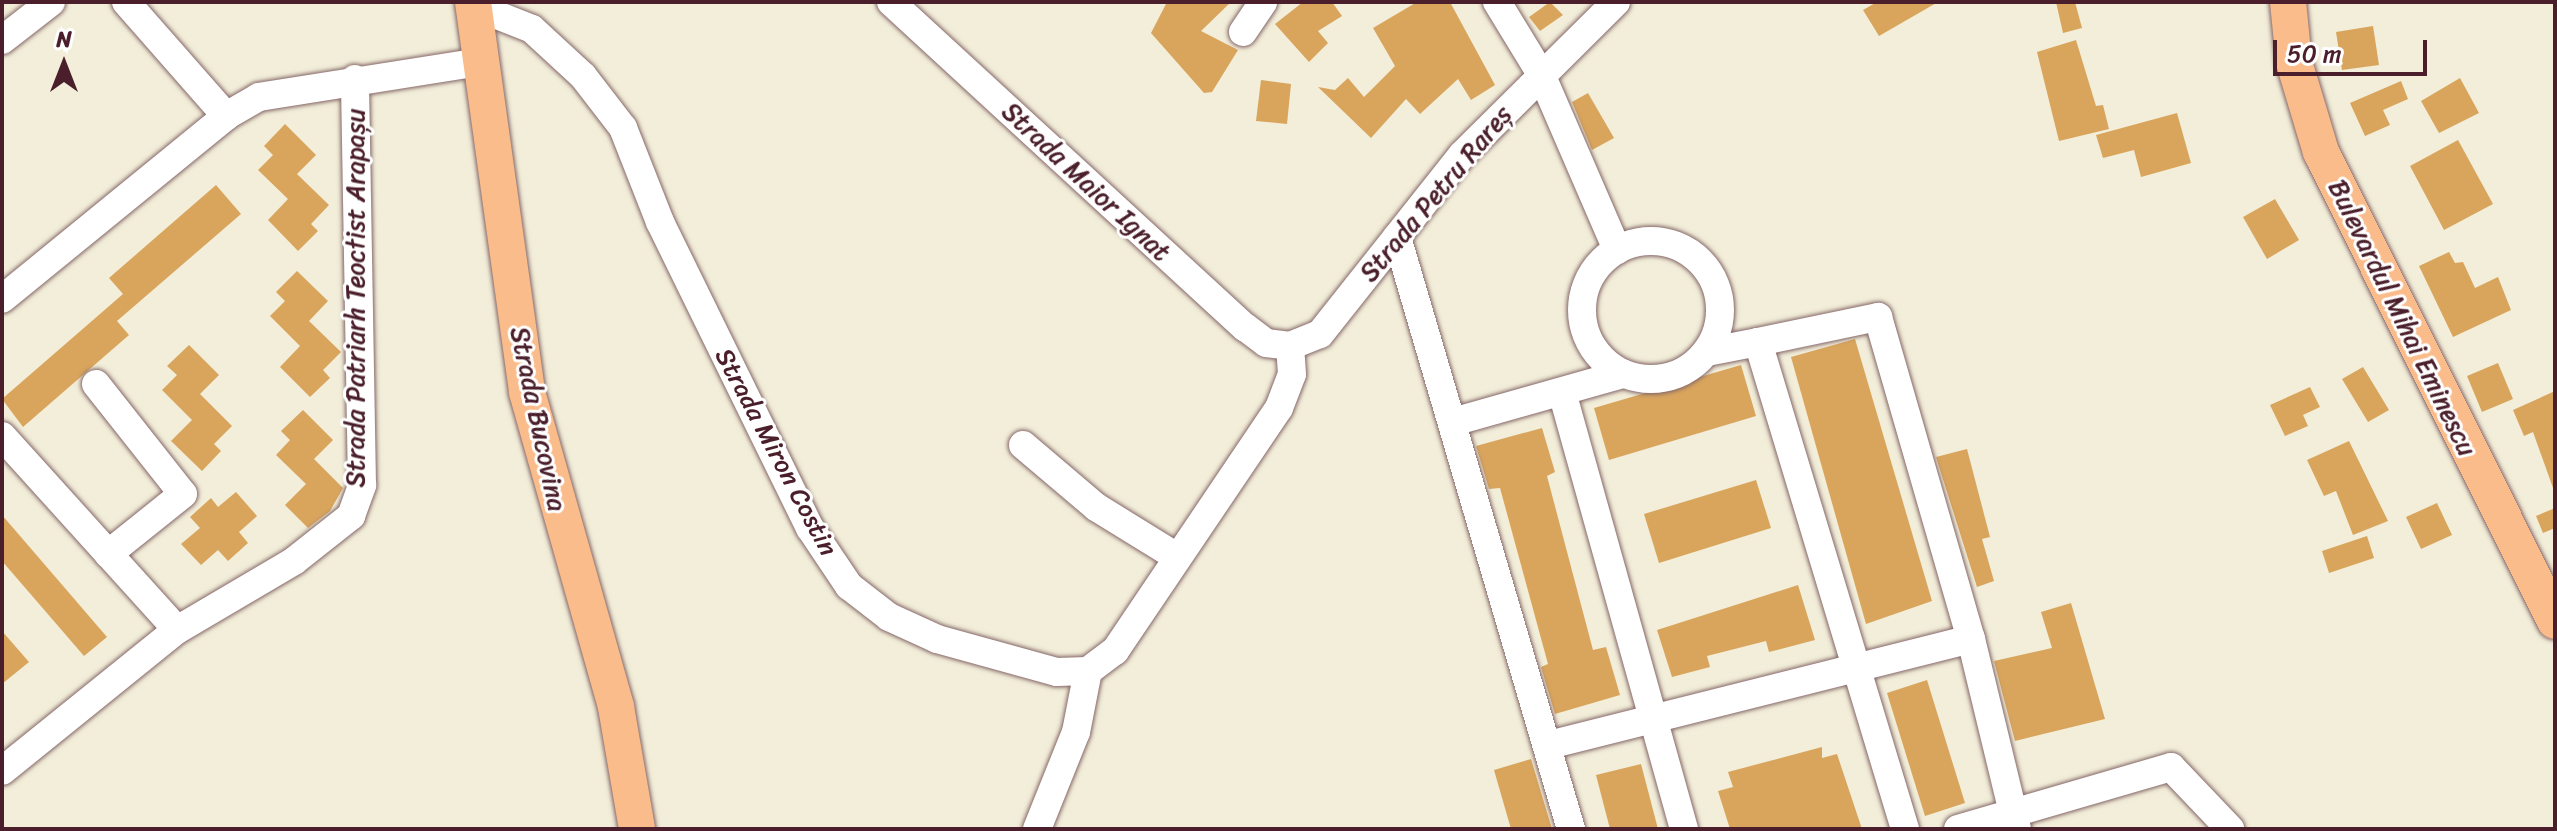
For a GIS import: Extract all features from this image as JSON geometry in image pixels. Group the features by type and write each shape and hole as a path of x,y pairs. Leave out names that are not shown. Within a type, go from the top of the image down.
{"main road":[{"name":"Bulevardul Mihai Eminescu","path":"2288,2 2294,62 2321,152 2555,621"},
{"name":"Strada Bucovina","path":"473,4 527,392 616,707 637,829"}],"street":[{"path":"2,40 51,2"},
{"path":"126,2 226,116"},
{"name":"Strada Maior Ignat","path":"891,2 1245,327 1266,343 1290,346"},
{"path":"1243,32 1263,2"},
{"path":"1497,2 1541,74 1617,250"},
{"name":"Strada Petru Rareș","path":"1290,346 1320,334 1462,155 1616,2"},
{"name":"Strada Miron Costin","path":"473,4 532,29 583,76 623,128 660,222 810,528 849,586 889,617 937,639 1014,663 1088,671"},
{"name":"Strada Patriarh Teoctist Arapașu","path":"2,299 226,116 283,90 480,62"},
{"name":"Strada Patriarh Teoctist Arapașu","path":"2,771 177,630 294,561 351,516 362,485 355,79"},
{"path":"1397,237 1549,745 1571,829"},
{"path":"1453,422 1623,374 1669,378 1690,369 1707,352 1721,313 1719,292 1696,257 1658,241 1617,250 1587,282 1583,324 1597,354 1623,374"},
{"path":"1707,352 1878,317 1971,639 2015,822"},
{"path":"1758,342 1905,829"},
{"path":"1037,829 1076,732 1088,671 1115,651 1279,408 1292,374 1290,346"},
{"path":"96,384 183,494 108,554"},
{"path":"1562,392 1684,829"},
{"path":"2,436 177,630"},
{"path":"1023,445 1096,507 1177,557"},
{"path":"1549,745 1971,639"},
{"path":"1958,829 2015,822 2171,767 2230,829"}],"building":[{"path":"1167,2 1231,2 1201,31 1238,50 1212,92 1204,93 1151,33"},
{"path":"1303,2 1332,2 1342,16 1318,31 1328,43 1309,62 1275,24"},
{"path":"1417,2 1450,2 1495,85 1471,100 1458,79 1420,114 1406,99 1371,138 1318,87 1335,90 1348,78 1364,97 1395,66 1373,28"},
{"path":"1550,2 1563,15 1540,31 1529,17"},
{"path":"1877,2 1938,2 1879,36 1863,10"},
{"path":"2056,2 2075,2 2082,28 2063,33"},
{"path":"2373,26 2379,65 2342,70 2336,32"},
{"path":"2076,40 2096,106 2103,105 2109,129 2059,141 2037,52"},
{"path":"2460,78 2479,113 2439,133 2421,101"},
{"path":"1261,80 1291,84 1287,124 1256,121"},
{"path":"2401,81 2408,99 2383,110 2390,125 2365,136 2350,103"},
{"path":"1588,93 1614,138 1592,150 1572,102"},
{"path":"2177,113 2191,163 2141,177 2134,150 2103,158 2096,135"},
{"path":"285,124 316,155 297,174 329,205 311,224 318,231 298,251 268,220 288,199 258,170 273,155 264,146"},
{"path":"2458,140 2493,204 2444,230 2410,166"},
{"path":"216,185 241,214 117,321 129,335 23,427 2,399 123,294 109,278"},
{"path":"2275,199 2299,240 2267,259 2243,217"},
{"path":"2449,252 2455,263 2463,262 2475,288 2498,277 2511,310 2453,337 2419,266"},
{"path":"297,271 328,301 309,321 341,352 323,370 330,378 310,397 280,367 300,346 270,316 285,301 276,292"},
{"path":"1855,339 1932,601 1866,624 1791,357"},
{"path":"189,345 219,375 200,394 232,426 214,444 221,451 202,471 171,441 192,420 162,390 177,375 167,366"},
{"path":"2498,363 2513,399 2482,412 2467,376"},
{"path":"1741,365 1756,416 1609,460 1594,408"},
{"path":"2363,367 2389,410 2368,422 2342,379"},
{"path":"2310,387 2320,407 2303,415 2308,426 2285,436 2270,405"},
{"path":"2555,391 2553,488 2533,432 2524,436 2513,410"},
{"path":"303,410 333,440 314,459 343,488 330,511 308,528 285,505 306,484 276,455 290,440 281,431"},
{"path":"1542,428 1555,472 1547,476 1593,650 1606,647 1620,695 1555,714 1541,667 1548,664 1500,488 1489,489 1476,446"},
{"path":"2349,441 2388,521 2353,535 2336,491 2324,496 2307,460"},
{"path":"1967,449 1990,537 1982,539 1994,581 1977,587 1936,457"},
{"path":"1756,480 1771,528 1659,563 1644,514"},
{"path":"236,492 257,516 239,532 248,543 228,561 218,550 201,565 181,544 200,528 190,517 211,498 218,507"},
{"path":"2437,503 2452,535 2421,549 2406,517"},
{"path":"2555,508 2555,528 2543,533 2536,516"},
{"path":"2,515 107,637 84,656 2,561"},
{"path":"2367,536 2374,558 2329,573 2322,551"},
{"path":"1798,585 1815,640 1769,652 1766,641 1707,656 1710,667 1672,677 1657,630"},
{"path":"2071,603 2105,719 2015,741 1994,661 2052,648 2041,612"},
{"path":"2,631 29,662 2,684"},
{"path":"1927,680 1965,803 1925,816 1887,693"},
{"path":"1822,747 1822,758 1837,754 1862,829 1730,829 1718,791 1733,787 1728,772"},
{"path":"1531,759 1552,829 1511,829 1494,770"},
{"path":"1641,764 1658,829 1610,829 1596,775"}]}
